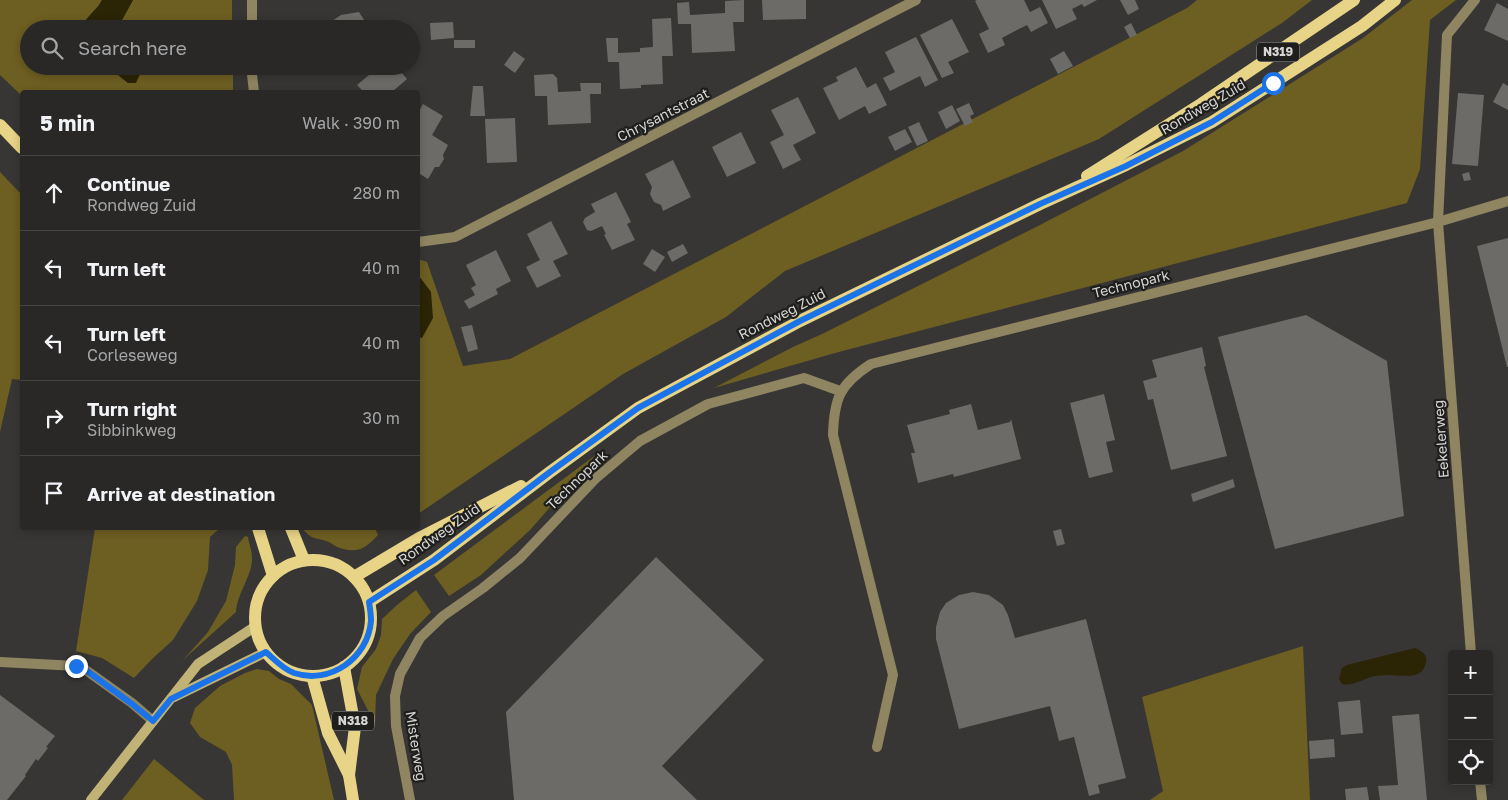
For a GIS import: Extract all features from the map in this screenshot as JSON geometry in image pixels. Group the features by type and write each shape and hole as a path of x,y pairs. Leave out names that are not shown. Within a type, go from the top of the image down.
{"main road":[{"name":"Rondweg Zuid","path":"1040,204 1201,104 1354,0"},
{"name":"Rondweg Zuid","path":"369,602 434,560 638,408 800,321 1040,204 1126,166 1212,122 1362,26 1395,0"},
{"path":"0,125 20,146"},
{"name":"Rondweg Zuid","path":"354,577 421,537 550,472"},
{"path":"259,530 273,576"},
{"path":"292,530 304,560"},
{"path":"304,560 318,560 344,569 354,577 363,589 369,602 371,620 367,638 358,654 344,667 329,674 312,676 294,673 279,664 266,652 256,626 256,608 262,590 273,576 288,566 304,560"},
{"path":"91,800 198,664 256,626"},
{"path":"171,699 266,652"},
{"name":"N318","path":"344,667 355,728 349,775 353,800"},
{"name":"N318","path":"312,676 328,733 349,775"}],"street":[{"path":"252,0 252,20"},
{"name":"Chrysantstraat","path":"420,242 455,237 916,0"},
{"name":"Eekelerweg","path":"1471,650 1438,222 1447,35 1475,0"},
{"path":"253,75 254,90"},
{"name":"Technopark","path":"395,696 400,674 420,638 443,616 483,588 520,558 594,479 640,440 708,404 804,378 840,391 854,375 871,364 1438,222 1508,201"},
{"path":"840,391 833,435 893,675 876,747"},
{"path":"0,662 83,668 153,721"},
{"name":"Misterweg","path":"395,696 396,726 410,800"},
{"path":"1480,785 1482,800"}],"shaded area":[{"path":"0,0 102,0 86,20 20,20 20,75 118,75 128,83 139,75 233,75 233,90 20,90 20,94 0,75"},
{"path":"102,0 133,0 122,20 86,20"},
{"path":"133,0 232,0 232,20 122,20"},
{"path":"1197,0 1312,0 1282,23 1099,139 785,271 726,317 623,374 420,513 420,338 422,338 431,292 420,278 420,260 427,262 463,366 510,359 1187,8"},
{"path":"1412,0 1456,0 1430,20 1420,169 1407,203 835,353 714,388 1036,227 1183,151 1363,38"},
{"path":"118,75 140,75 136,83 128,83"},
{"path":"0,172 20,193 20,380 12,379 0,432"},
{"path":"420,278 431,292 433,318 422,338 420,338"},
{"path":"597,454 530,530 481,575 449,596 434,575"},
{"path":"95,530 218,530 210,537 208,570 197,601 173,640 134,678 102,658 76,651"},
{"path":"304,530 376,530 378,535 361,549 346,550 312,537"},
{"path":"245,536 248,537 252,564 239,598 236,612 183,660 208,632 226,601 235,565 236,547"},
{"path":"416,590 431,612 410,634 393,659 376,695 375,724 357,689 362,667 376,649 381,635 382,619"},
{"path":"1303,646 1310,800 1150,800 1163,791 1142,697"},
{"path":"1415,648 1424,653 1426,657 1424,668 1416,675 1375,676 1346,685 1342,684 1339,679 1342,668 1347,665"},
{"path":"257,669 269,671 279,679 291,684 312,705 334,800 234,800 232,765 226,752 200,737 190,723 195,708 220,686"},
{"path":"154,759 204,800 122,800"}],"building":[{"path":"744,0 744,22 733,22 735,51 692,53 691,24 678,24 677,3 689,2 690,15 725,13 725,1"},
{"path":"762,0 806,0 806,19 763,20"},
{"path":"1024,0 1030,12 1040,7 1048,23 1031,32 1027,25 1015,31 1002,38 1005,45 988,53 979,34 989,29 975,1"},
{"path":"1042,0 1097,0 1084,7 1082,4 1072,9 1077,19 1056,29"},
{"path":"1120,0 1135,0 1139,9 1128,15"},
{"path":"1497,3 1508,9 1508,41 1484,30"},
{"path":"359,12 364,20 334,20 341,15"},
{"path":"671,18 673,56 662,56 663,84 641,85 641,88 620,89 619,62 608,62 606,38 618,38 618,53 640,52 640,48 653,47 652,19"},
{"path":"952,19 969,52 948,62 954,73 942,78 920,35"},
{"path":"453,22 454,38 431,40 430,23"},
{"path":"1131,23 1137,35 1130,38 1124,27"},
{"path":"916,37 938,80 925,87 920,76 890,91 883,78 895,72 885,52"},
{"path":"454,40 475,40 475,48 454,48"},
{"path":"514,51 525,59 515,73 504,65"},
{"path":"1064,51 1073,66 1058,74 1050,59"},
{"path":"856,67 867,88 876,83 887,105 869,114 865,106 839,120 823,88 838,81 836,77"},
{"path":"553,74 557,78 558,92 581,91 580,83 601,83 601,94 590,94 591,123 548,125 547,96 535,96 534,75"},
{"path":"369,75 404,75 407,79 394,90 362,90 357,85"},
{"path":"1503,83 1508,86 1508,110 1493,102"},
{"path":"473,86 483,86 485,116 470,116"},
{"path":"1458,93 1484,95 1478,166 1452,164"},
{"path":"798,97 816,133 793,145 801,160 783,169 770,142 784,135 771,110"},
{"path":"969,103 974,114 970,116 973,122 965,126 956,109"},
{"path":"423,104 443,116 432,135 448,145 443,155 444,159 439,167 435,167 428,179 420,174 420,109"},
{"path":"952,105 960,121 946,129 938,112"},
{"path":"515,118 517,162 487,163 485,119"},
{"path":"919,122 928,141 917,146 908,127"},
{"path":"905,129 912,142 895,151 888,137"},
{"path":"741,132 756,163 727,177 712,147"},
{"path":"673,160 691,197 663,211 661,205 654,202 650,194 652,187 645,174"},
{"path":"1469,172 1471,180 1464,181 1462,174"},
{"path":"616,192 631,222 627,224 635,240 612,250 604,235 606,234 602,226 591,231 587,230 583,222 585,218 595,212 591,204"},
{"path":"551,221 568,254 553,261 561,276 537,288 526,267 540,260 527,234"},
{"path":"1508,238 1508,367 1507,367 1477,246"},
{"path":"683,244 688,253 672,262 667,252"},
{"path":"652,249 665,257 655,272 643,264"},
{"path":"496,250 511,281 496,289 498,294 469,309 464,301 475,295 471,288 476,285 466,265"},
{"path":"1306,315 1387,361 1404,516 1275,549 1218,337"},
{"path":"472,325 478,349 468,352 461,327"},
{"path":"1202,347 1206,366 1204,367 1227,456 1171,470 1153,399 1148,400 1143,381 1157,377 1152,360"},
{"path":"1104,394 1115,440 1106,442 1113,472 1089,478 1070,403"},
{"path":"971,404 978,430 1010,422 1011,419 1021,459 954,477 953,474 918,483 911,453 915,453 907,425 950,414 949,410"},
{"path":"1233,479 1235,487 1193,502 1191,494"},
{"path":"1061,529 1065,544 1057,546 1053,531"},
{"path":"656,557 764,660 662,766 697,800 514,800 506,712"},
{"path":"973,592 989,595 1003,605 1015,638 1086,619 1126,778 1098,785 1100,793 1089,796 1074,737 1059,741 1050,706 959,729 936,639 936,627 940,612 946,603 959,595"},
{"path":"0,695 55,736 46,747 48,748 38,761 36,759 26,776 7,800 0,800"},
{"path":"1360,700 1363,733 1341,735 1338,702"},
{"path":"1419,714 1427,800 1380,800 1378,786 1398,785 1392,716"},
{"path":"1334,739 1335,757 1310,759 1309,741"},
{"path":"1367,787 1369,800 1346,800 1345,789"}],"route":[{"path":"76,666 83,668 153,721 171,699 266,652 279,664 294,673 312,676 329,674 344,667 358,654 367,638 371,620 369,602 434,560 638,408 800,321 1040,204 1126,166 1212,122 1273,83"}]}
